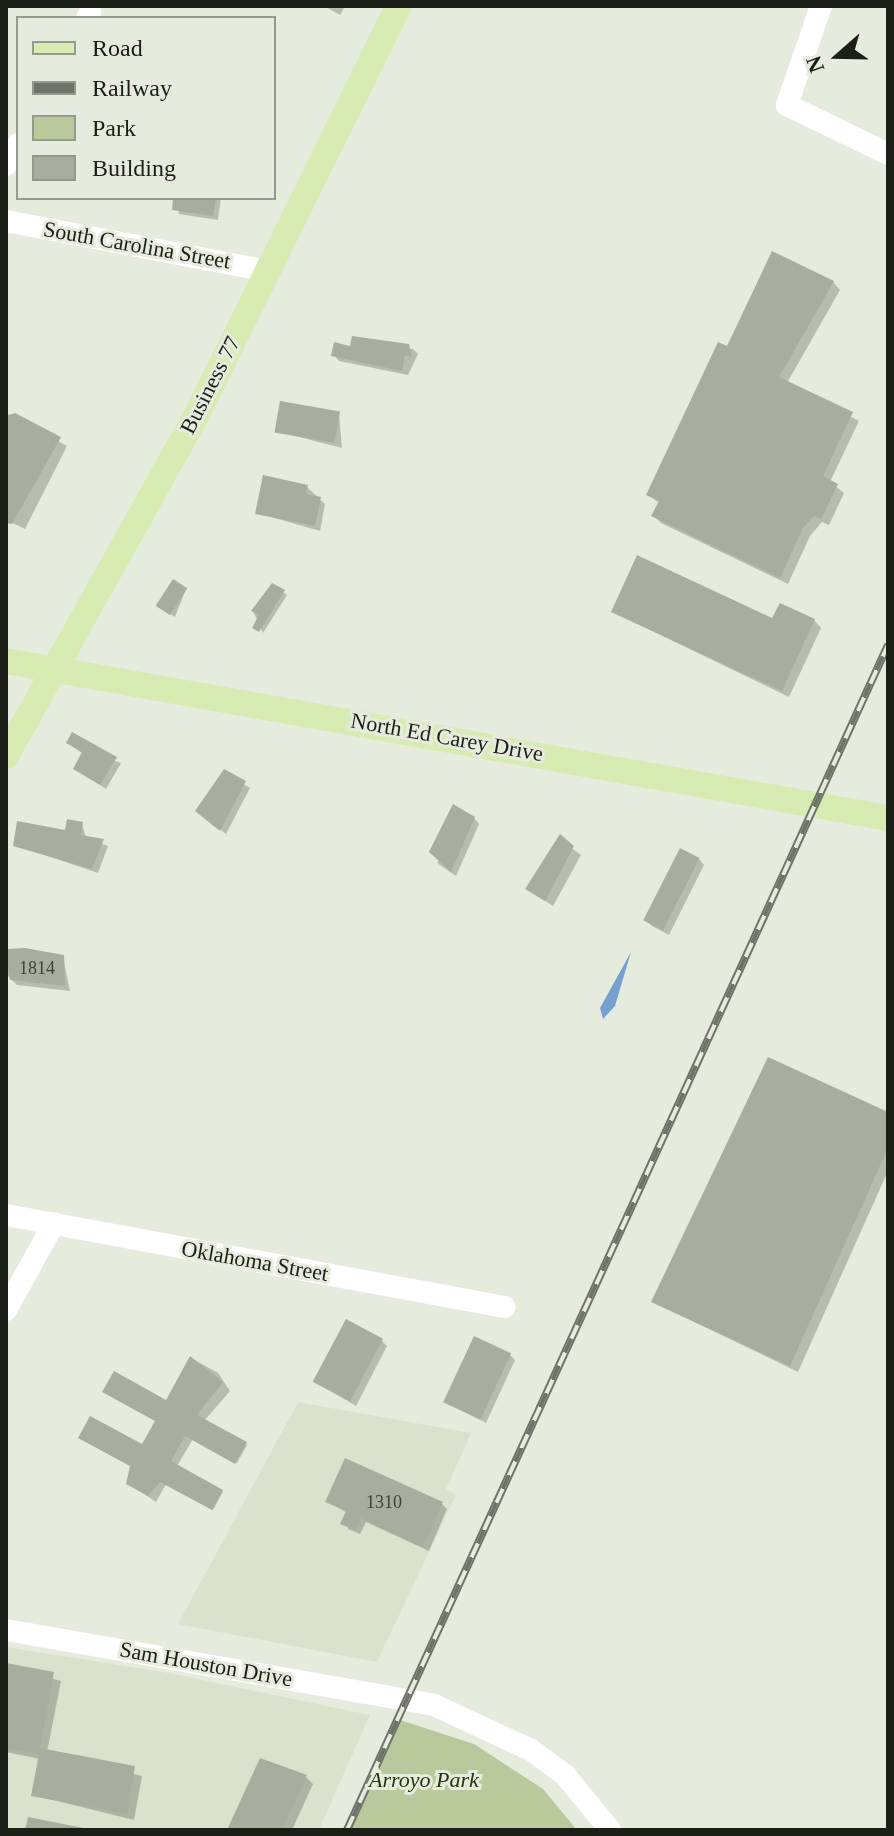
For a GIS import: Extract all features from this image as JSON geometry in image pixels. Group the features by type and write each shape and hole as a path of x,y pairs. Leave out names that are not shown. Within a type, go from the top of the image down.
{"main road":[{"name":"Business 77","path":"6,756 267,271 399,6"},
{"name":"North Ed Carey Drive","path":"6,661 888,818"}],"street":[{"path":"821,6 787,105 888,154"},
{"path":"6,165 16,148"},
{"name":"South Carolina Street","path":"6,221 267,271"},
{"name":"Oklahoma Street","path":"6,1215 505,1307"},
{"path":"6,1310 54,1223"},
{"name":"Sam Houston Drive","path":"6,1630 407,1698 493,1728 531,1750 565,1775 610,1830"}],"shaded area":[{"path":"298,1402 471,1433 446,1489 456,1495 377,1662 178,1624"},
{"path":"6,1647 169,1673 370,1715 319,1830 6,1830"}],"green space":[{"name":"Arroyo Park","path":"397,1719 474,1744 543,1789 577,1830 346,1830"}],"water":[{"path":"631,952 615,1006 603,1019 600,1008"}],"building":[{"path":"173,200 216,200 213,216 172,210"},
{"path":"772,251 834,281 779,377 853,412 823,476 838,484 821,519 814,516 803,528 780,578 651,516 659,501 646,495 718,342 727,346"},
{"path":"352,336 409,344 412,357 405,355 402,371 331,356 334,342 350,346"},
{"path":"280,401 340,412 335,443 274,433"},
{"path":"15,413 61,437 12,524 6,523 6,416"},
{"path":"263,475 308,485 306,494 321,497 315,526 255,514"},
{"path":"637,555 772,618 780,603 815,619 782,691 611,612"},
{"path":"173,579 187,588 170,615 156,606"},
{"path":"272,583 285,590 259,632 252,628 259,615 251,611"},
{"path":"72,732 117,757 100,785 73,769 82,752 66,743"},
{"path":"224,769 246,781 220,831 195,811"},
{"path":"453,804 475,817 451,872 429,852"},
{"path":"67,819 83,822 81,835 104,839 92,869 13,846 17,821 65,830"},
{"path":"560,834 574,846 545,901 525,889"},
{"path":"680,848 700,858 663,930 643,920"},
{"path":"25,948 64,955 65,986 10,980 6,949"},
{"path":"768,1057 888,1112 888,1148 790,1366 651,1302"},
{"path":"346,1319 383,1339 350,1401 313,1382"},
{"path":"474,1336 511,1353 480,1419 443,1402"},
{"path":"190,1356 223,1382 197,1415 247,1442 235,1464 185,1436 171,1461 223,1490 212,1510 160,1482 148,1496 126,1484 130,1466 78,1438 90,1416 142,1444 155,1421 102,1392 114,1371 166,1400"},
{"path":"345,1458 443,1502 423,1547 360,1518 355,1530 340,1524 346,1511 325,1502"},
{"path":"6,1663 54,1672 40,1748 135,1766 127,1814 31,1796 39,1754 6,1748"},
{"path":"260,1758 307,1775 282,1830 227,1830"},
{"path":"28,1817 88,1829 88,1830 25,1830"}],"railway":[{"path":"347,1830 888,645"}]}
